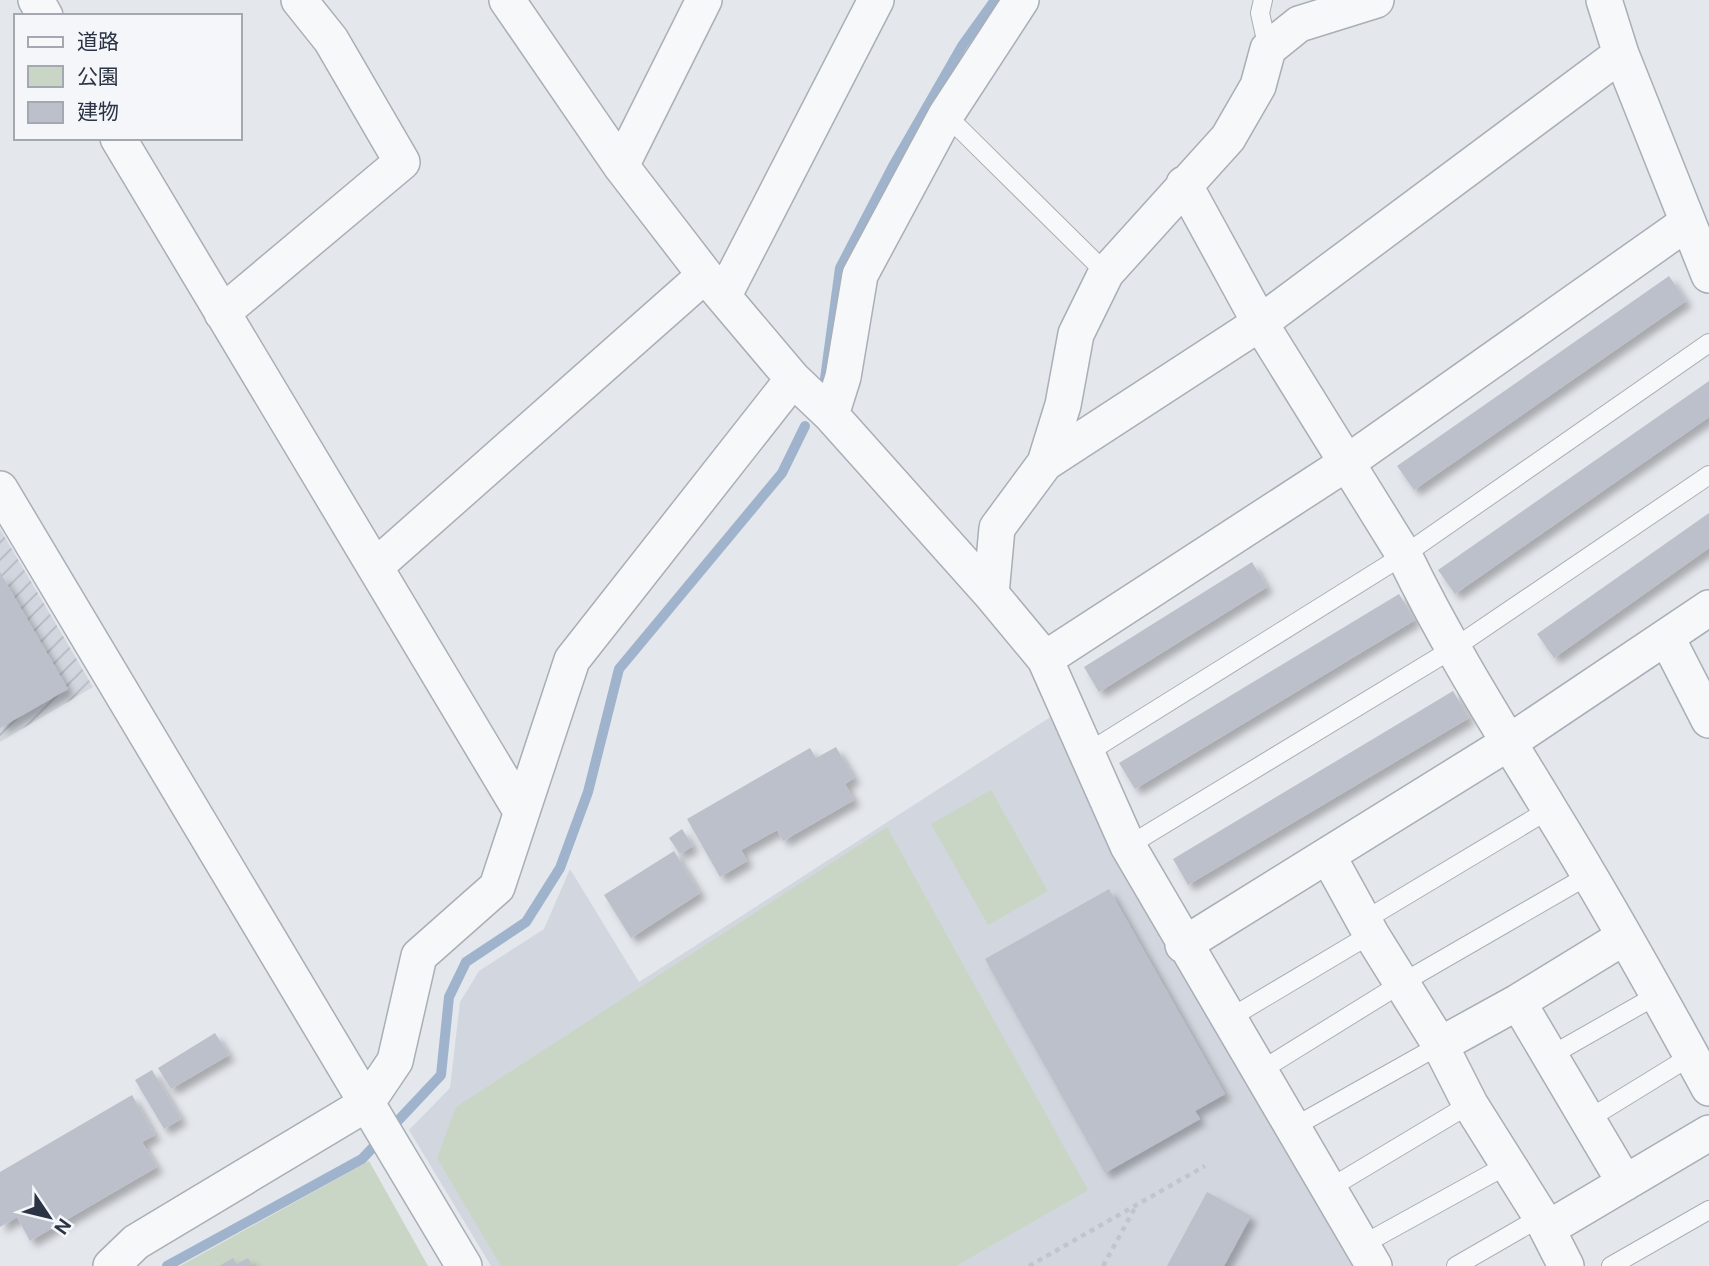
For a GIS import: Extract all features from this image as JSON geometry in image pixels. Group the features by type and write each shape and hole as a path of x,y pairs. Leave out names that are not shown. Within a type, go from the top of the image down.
{"street":[{"path":"222,313 402,162 331,40 299,0"},
{"path":"621,166 704,0"},
{"path":"376,566 714,285 876,0"},
{"path":"831,415 843,377 860,275 946,115 1021,0"},
{"path":"991,594 997,528 1045,463 1063,405 1076,334 1106,273 1228,138 1258,86 1268,50 1299,24 1376,0"},
{"path":"1604,0 1621,54 1709,275"},
{"path":"523,9 621,166 714,285 793,379 831,415 991,594 1045,659 1128,846 1292,1128 1331,1188 1368,1256"},
{"path":"1045,463 1260,323 1621,54"},
{"path":"119,140 521,811"},
{"path":"1184,184 1260,323 1345,464 1404,555 1508,743 1589,874 1709,1088"},
{"path":"1045,659 1345,464 1688,222"},
{"path":"111,1266 136,1242 369,1111 395,1061 419,956 497,887 572,660 793,379"},
{"path":"0,489 464,1266"},
{"path":"1184,944 1508,743 1709,608"},
{"path":"1667,638 1709,720"},
{"path":"1328,856 1440,1045 1470,1104 1544,1223 1566,1266"},
{"path":"1440,1045 1518,1002 1624,937"},
{"path":"1518,1002 1625,1183"},
{"path":"1544,1223 1625,1183 1709,1133"}],"lane":[{"path":"1263,0 1261,13 1268,50"},
{"path":"946,115 1106,273"},
{"path":"1087,753 1404,555 1709,343"},
{"path":"1128,846 1454,648 1709,475"},
{"path":"1230,1018 1550,809"},
{"path":"1260,1071 1589,874"},
{"path":"1550,1056 1658,994"},
{"path":"1292,1128 1440,1045"},
{"path":"1587,1120 1691,1056"},
{"path":"1331,1188 1470,1104"},
{"path":"1368,1256 1507,1165"},
{"path":"1611,1266 1709,1210"},
{"path":"1456,1266 1544,1223"}],"path":[{"path":"1029,1266 1205,1166"},
{"path":"1103,1266 1137,1205"}],"shaded area":[{"path":"0,529 93,687 0,742"},
{"path":"1052,716 1352,1266 491,1266 409,1130 450,1088 460,1002 479,971 544,929 570,869 639,982"}],"green space":[{"path":"991,790 1048,891 988,925 931,824"},
{"path":"887,827 1088,1190 956,1266 501,1266 437,1158 456,1107"},
{"path":"369,1161 428,1266 180,1266"}],"building":[{"path":"1669,276 1686,301 1414,490 1397,466"},
{"path":"1709,381 1709,417 1455,594 1438,570"},
{"path":"1709,513 1709,548 1554,658 1537,634"},
{"path":"1252,562 1267,587 1099,692 1084,667"},
{"path":"0,572 68,689 0,728"},
{"path":"1399,594 1415,620 1135,789 1119,763"},
{"path":"1453,691 1469,718 1188,885 1173,859"},
{"path":"836,747 854,778 845,784 854,800 783,841 777,830 741,850 747,861 720,877 687,819 810,748 816,758"},
{"path":"682,829 693,846 680,854 669,838"},
{"path":"674,851 700,893 631,938 604,895"},
{"path":"1109,889 1225,1094 1195,1111 1200,1119 1105,1173 985,959"},
{"path":"215,1033 229,1055 171,1089 158,1068"},
{"path":"152,1070 181,1119 164,1129 135,1080"},
{"path":"132,1095 155,1135 142,1142 157,1167 30,1241 17,1217 0,1227 0,1172"},
{"path":"1207,1192 1251,1216 1224,1266 1167,1266"},
{"path":"233,1258 237,1264 248,1258 253,1266 219,1266"}],"waterway":[{"path":"824,386 840,268 893,166 962,46 995,0"},
{"path":"167,1266 362,1159 441,1075 449,997 466,962 526,922 560,868 588,792 619,669 782,473 805,426"}]}
